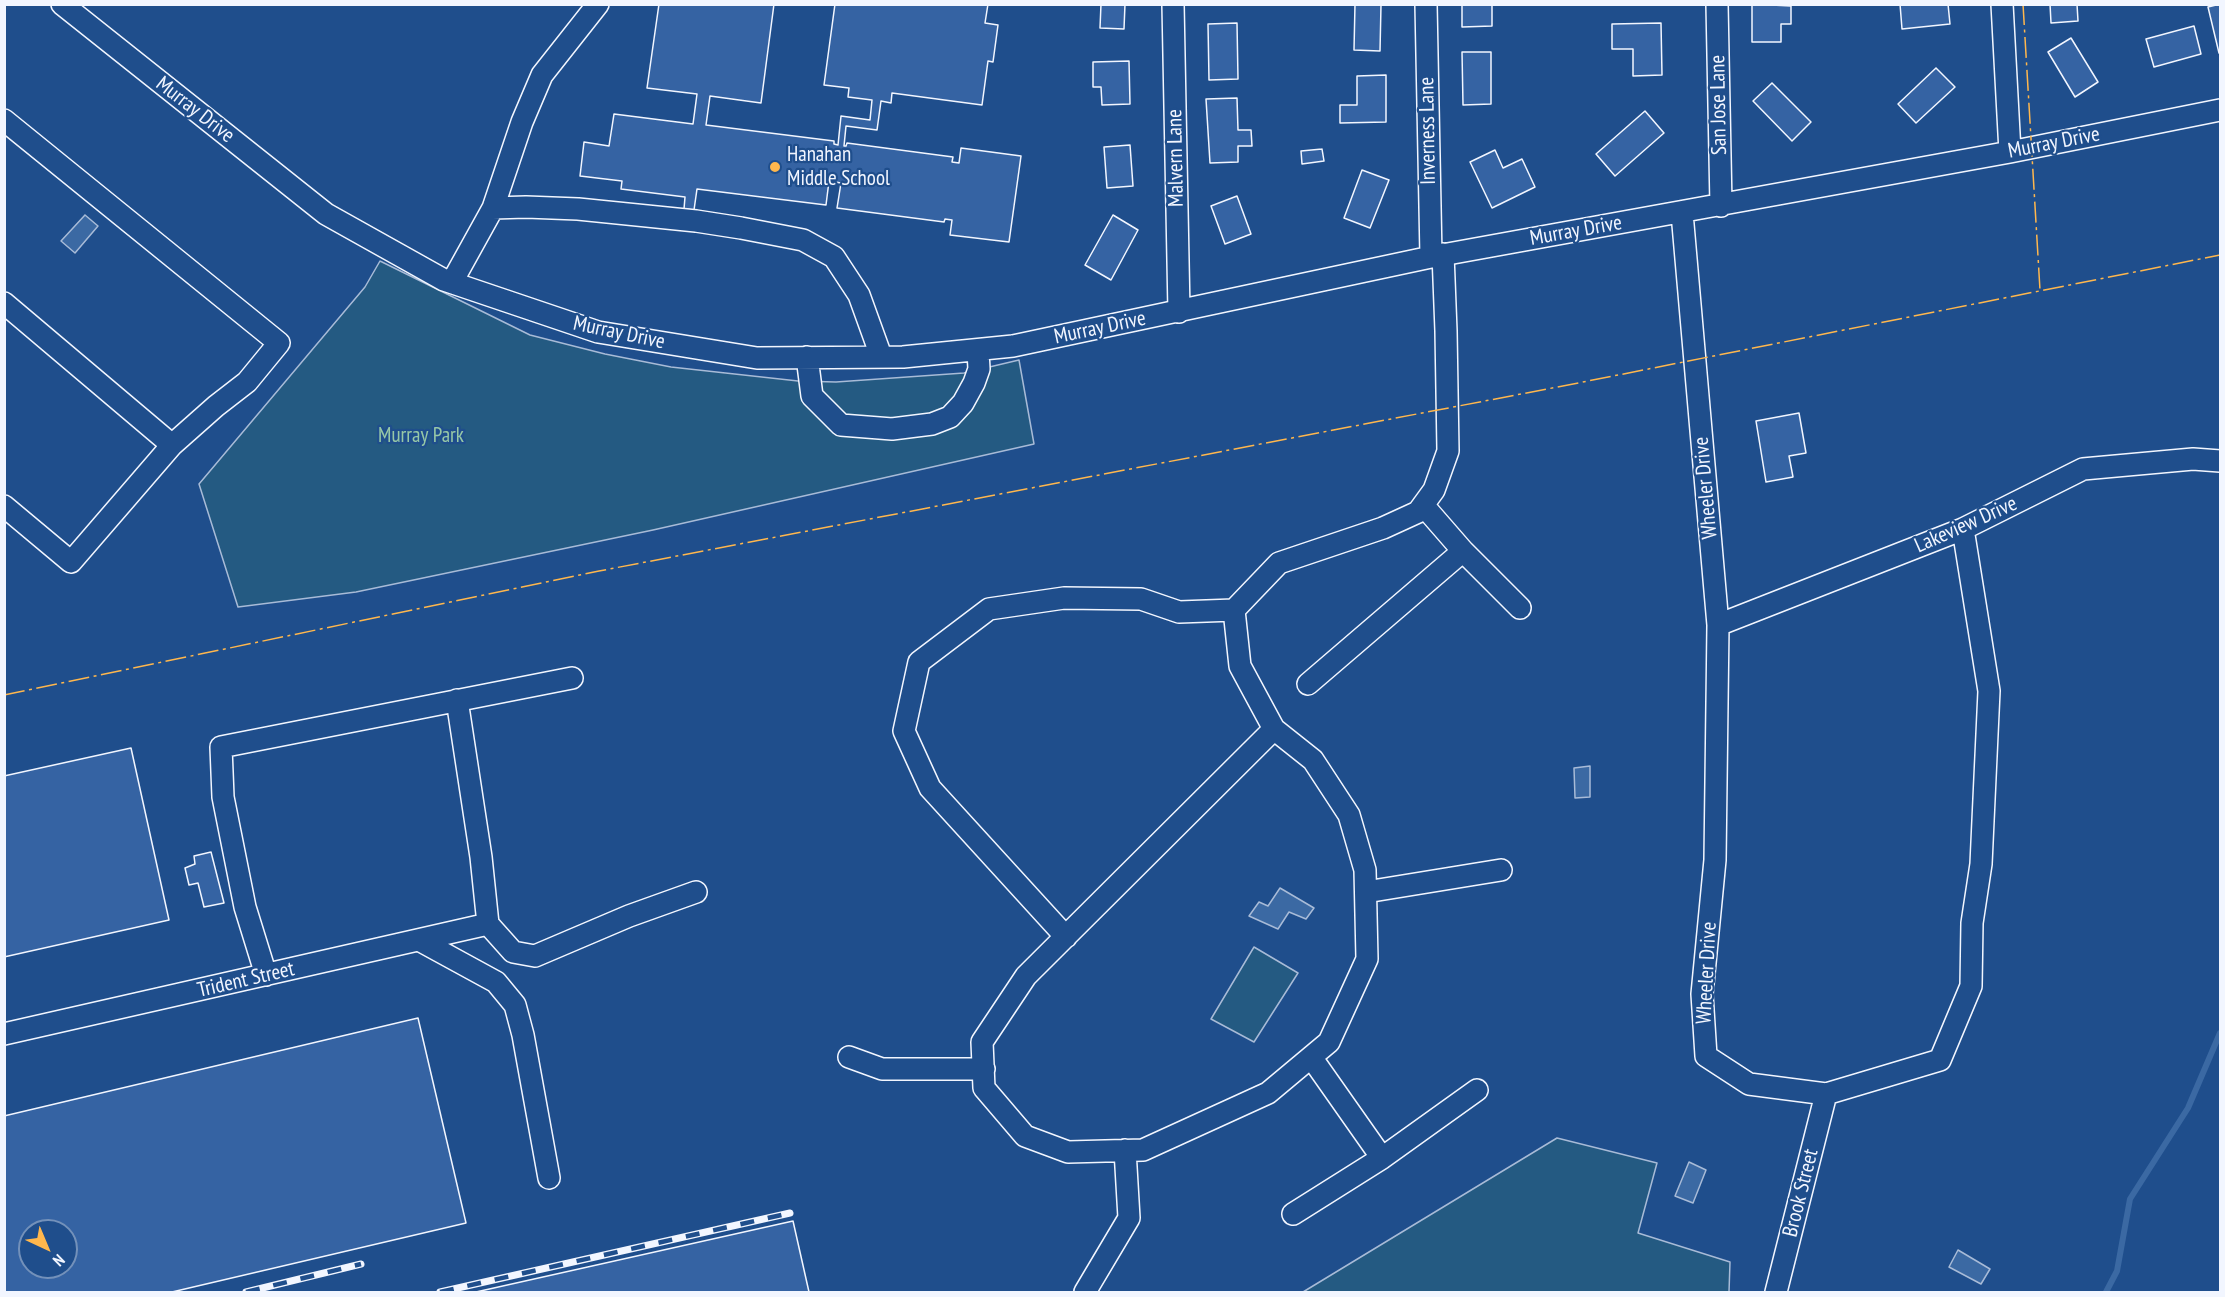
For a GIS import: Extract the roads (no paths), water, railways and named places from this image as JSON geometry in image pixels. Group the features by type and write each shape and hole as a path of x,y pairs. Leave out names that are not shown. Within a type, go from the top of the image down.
{"street":[{"name":"Murray Drive","path":"62,4 326,214 452,282 598,332 757,358 881,357 978,351 1013,346 1437,256 1721,206 2220,110"},
{"path":"452,282 493,208 522,122 542,75 598,4"},
{"name":"Malvern Lane","path":"1173,4 1179,312"},
{"name":"Inverness Lane","path":"1423,505 1434,489 1448,451 1446,331 1437,256 1426,4"},
{"name":"San Jose Lane","path":"1717,4 1721,206"},
{"path":"2002,4 2010,152"},
{"path":"4,120 279,343 247,382 172,445 70,562 4,506"},
{"path":"493,208 578,209 696,221 803,240 834,257 859,295 881,357"},
{"name":"Wheeler Drive","path":"1682,213 1718,626 1715,860 1702,994 1706,1056 1749,1084 1826,1094 1940,1060 1971,986 1972,923 1981,864 1989,691 1963,529"},
{"path":"4,303 172,445"},
{"path":"807,357 813,396 841,425 892,429 933,424 950,417 963,403 974,383 979,369 978,351"},
{"name":"Lakeview Drive","path":"1718,626 1963,529 2083,469 2193,459 2220,460"},
{"path":"1065,937 930,788 904,731 919,662 989,609 1075,598 1141,599 1179,612 1234,610 1279,563 1383,528 1418,512 1423,505 1462,551 1520,608"},
{"path":"1308,684 1462,551"},
{"path":"1234,610 1240,666 1274,729 1313,760 1349,815 1365,870 1367,959 1329,1042 1268,1093 1143,1150 1068,1152 1025,1136 984,1088 982,1042 1026,976 1274,729"},
{"path":"266,975 245,907 222,796 221,747 572,678"},
{"path":"457,700 481,857 488,924 513,952 535,956 629,916 696,892"},
{"path":"1365,892 1501,870"},
{"name":"Trident Street","path":"4,1034 488,924"},
{"path":"419,940 496,982 515,1005 523,1035 549,1178"},
{"path":"849,1057 882,1069 984,1069"},
{"path":"1311,1057 1382,1158"},
{"path":"1293,1214 1382,1158 1477,1090"},
{"name":"Brook Street","path":"1776,1293 1826,1094"},
{"path":"1085,1293 1129,1218 1125,1150"}],"waterway":[{"path":"2106,1292 2117,1271 2130,1199 2188,1108 2220,1033"}],"railway":[{"path":"440,1292 790,1213"},
{"path":"246,1292 361,1264"}],"place":[{"name":"Hanahan Middle School","path":"775,167"}],"park label":[{"name":"Murray Park","path":"421,436"}]}
